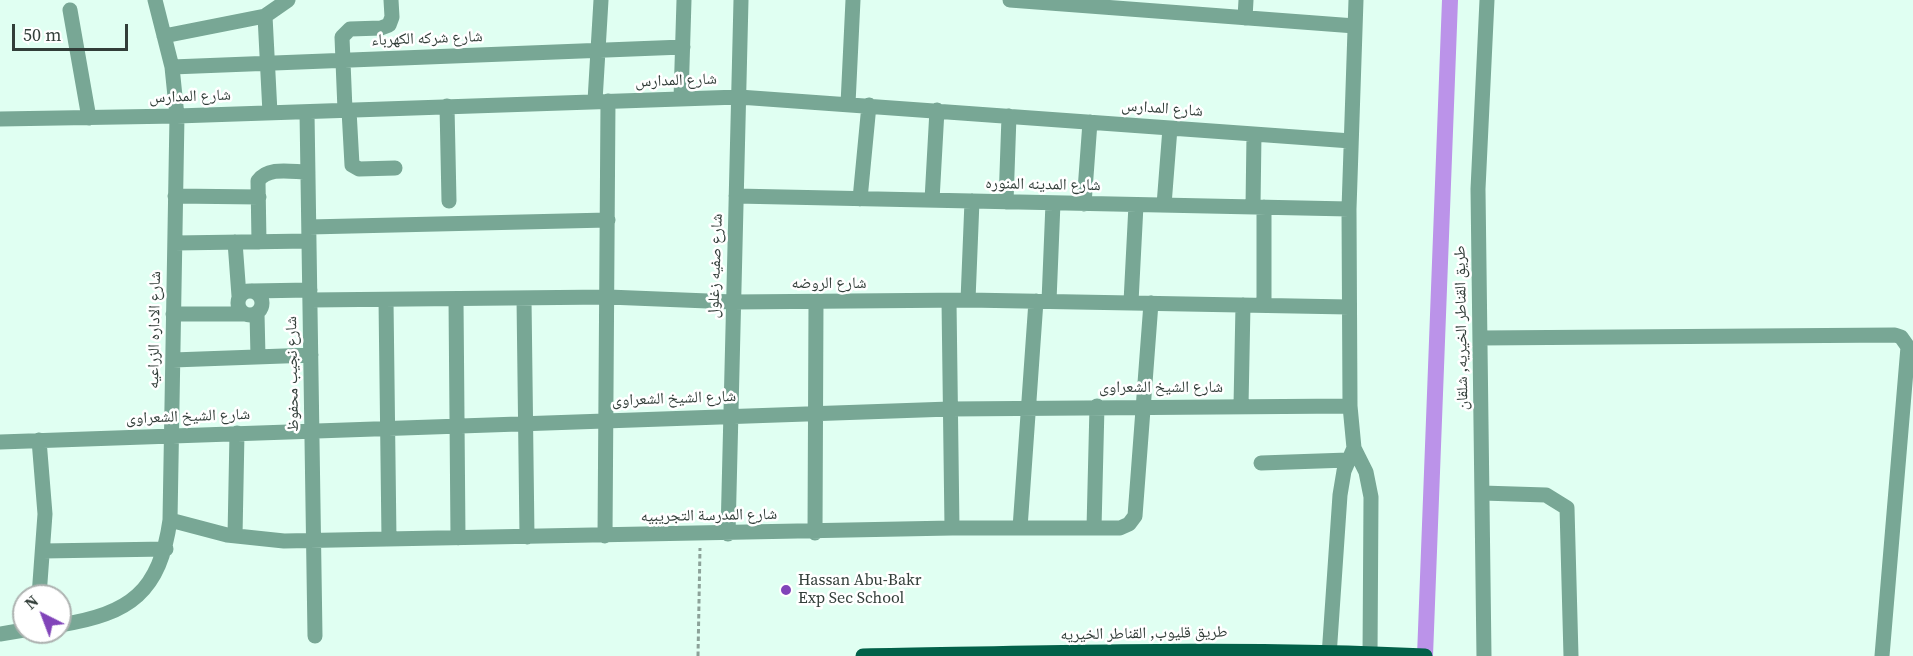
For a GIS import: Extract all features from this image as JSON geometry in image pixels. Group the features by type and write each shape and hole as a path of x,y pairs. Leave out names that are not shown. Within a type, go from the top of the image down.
{"main road":[{"name":"طريق قليوب, القناطر الخيريه","path":"863,656 1329,654 1425,656"}],"street":[{"name":"شارع الاداره الزراعيه","path":"72,623 90,620 112,612 132,600 149,583 166,549 170,520 177,116 172,67 155,0"},
{"path":"164,36 264,16 288,0"},
{"path":"391,0 392,21 385,27 350,29 343,34 343,61 352,165 359,169 395,168"},
{"path":"601,0 598,51 608,220 605,536"},
{"path":"681,99 684,0"},
{"name":"شارع صفيه زغلول","path":"728,534 741,0"},
{"path":"848,104 853,0"},
{"path":"1010,0 1355,26"},
{"path":"1245,18 1246,0"},
{"path":"1329,654 1340,495 1351,454 1349,209 1356,0"},
{"name":"طريق القناطر الخيريه, شلقان","path":"1484,656 1479,189 1487,0"},
{"path":"70,10 89,117"},
{"path":"264,16 270,113"},
{"name":"شارع شركه الكهرباء","path":"172,67 683,47"},
{"name":"شارع المدارس","path":"0,119 177,116 739,97 1351,141"},
{"path":"860,199 869,105"},
{"path":"447,106 449,201"},
{"path":"932,200 937,110"},
{"name":"شارع نجيب محفوظ","path":"307,112 315,636"},
{"path":"1006,202 1009,116"},
{"path":"1084,204 1090,122"},
{"path":"1164,206 1170,128"},
{"path":"1254,134 1264,306"},
{"path":"258,242 258,181 264,174 308,172"},
{"path":"175,196 259,197"},
{"name":"شارع المدينه المنوره","path":"736,196 1349,209"},
{"path":"968,300 972,201"},
{"path":"1020,528 1029,407 1053,203"},
{"path":"1131,302 1136,205"},
{"path":"175,243 258,242 309,234 608,220"},
{"path":"236,242 246,294 238,306 250,313 258,357"},
{"path":"174,314 250,313 262,301 246,294"},
{"name":"شارع الروضه","path":"246,294 386,300 608,297 733,302 968,300 1349,308"},
{"path":"524,298 527,537"},
{"path":"456,299 458,538"},
{"path":"386,300 389,539"},
{"path":"949,301 952,528"},
{"path":"815,533 816,302"},
{"name":"شارع المدرسة التجريبيه","path":"170,520 235,536 314,540 1125,526 1135,516 1151,303"},
{"path":"1241,406 1243,305"},
{"path":"1480,338 1894,334 1901,337 1908,347 1882,656"},
{"path":"173,360 311,355"},
{"path":"1094,528 1097,406"},
{"name":"شارع الشيخ الشعراوى","path":"0,442 950,409 1097,406 1350,406"},
{"path":"235,536 237,433"},
{"path":"39,440 45,514 40,584"},
{"path":"1261,463 1351,454"},
{"path":"1351,454 1366,472 1371,497 1370,655"},
{"path":"1482,493 1546,495 1568,508 1570,656"},
{"path":"43,551 166,549"}],"path":[{"path":"698,656 700,534"}],"waterway":[{"path":"1425,656 1450,0"}],"place":[{"name":"Hassan Abu-Bakr Exp Sec School","path":"786,590"}]}
